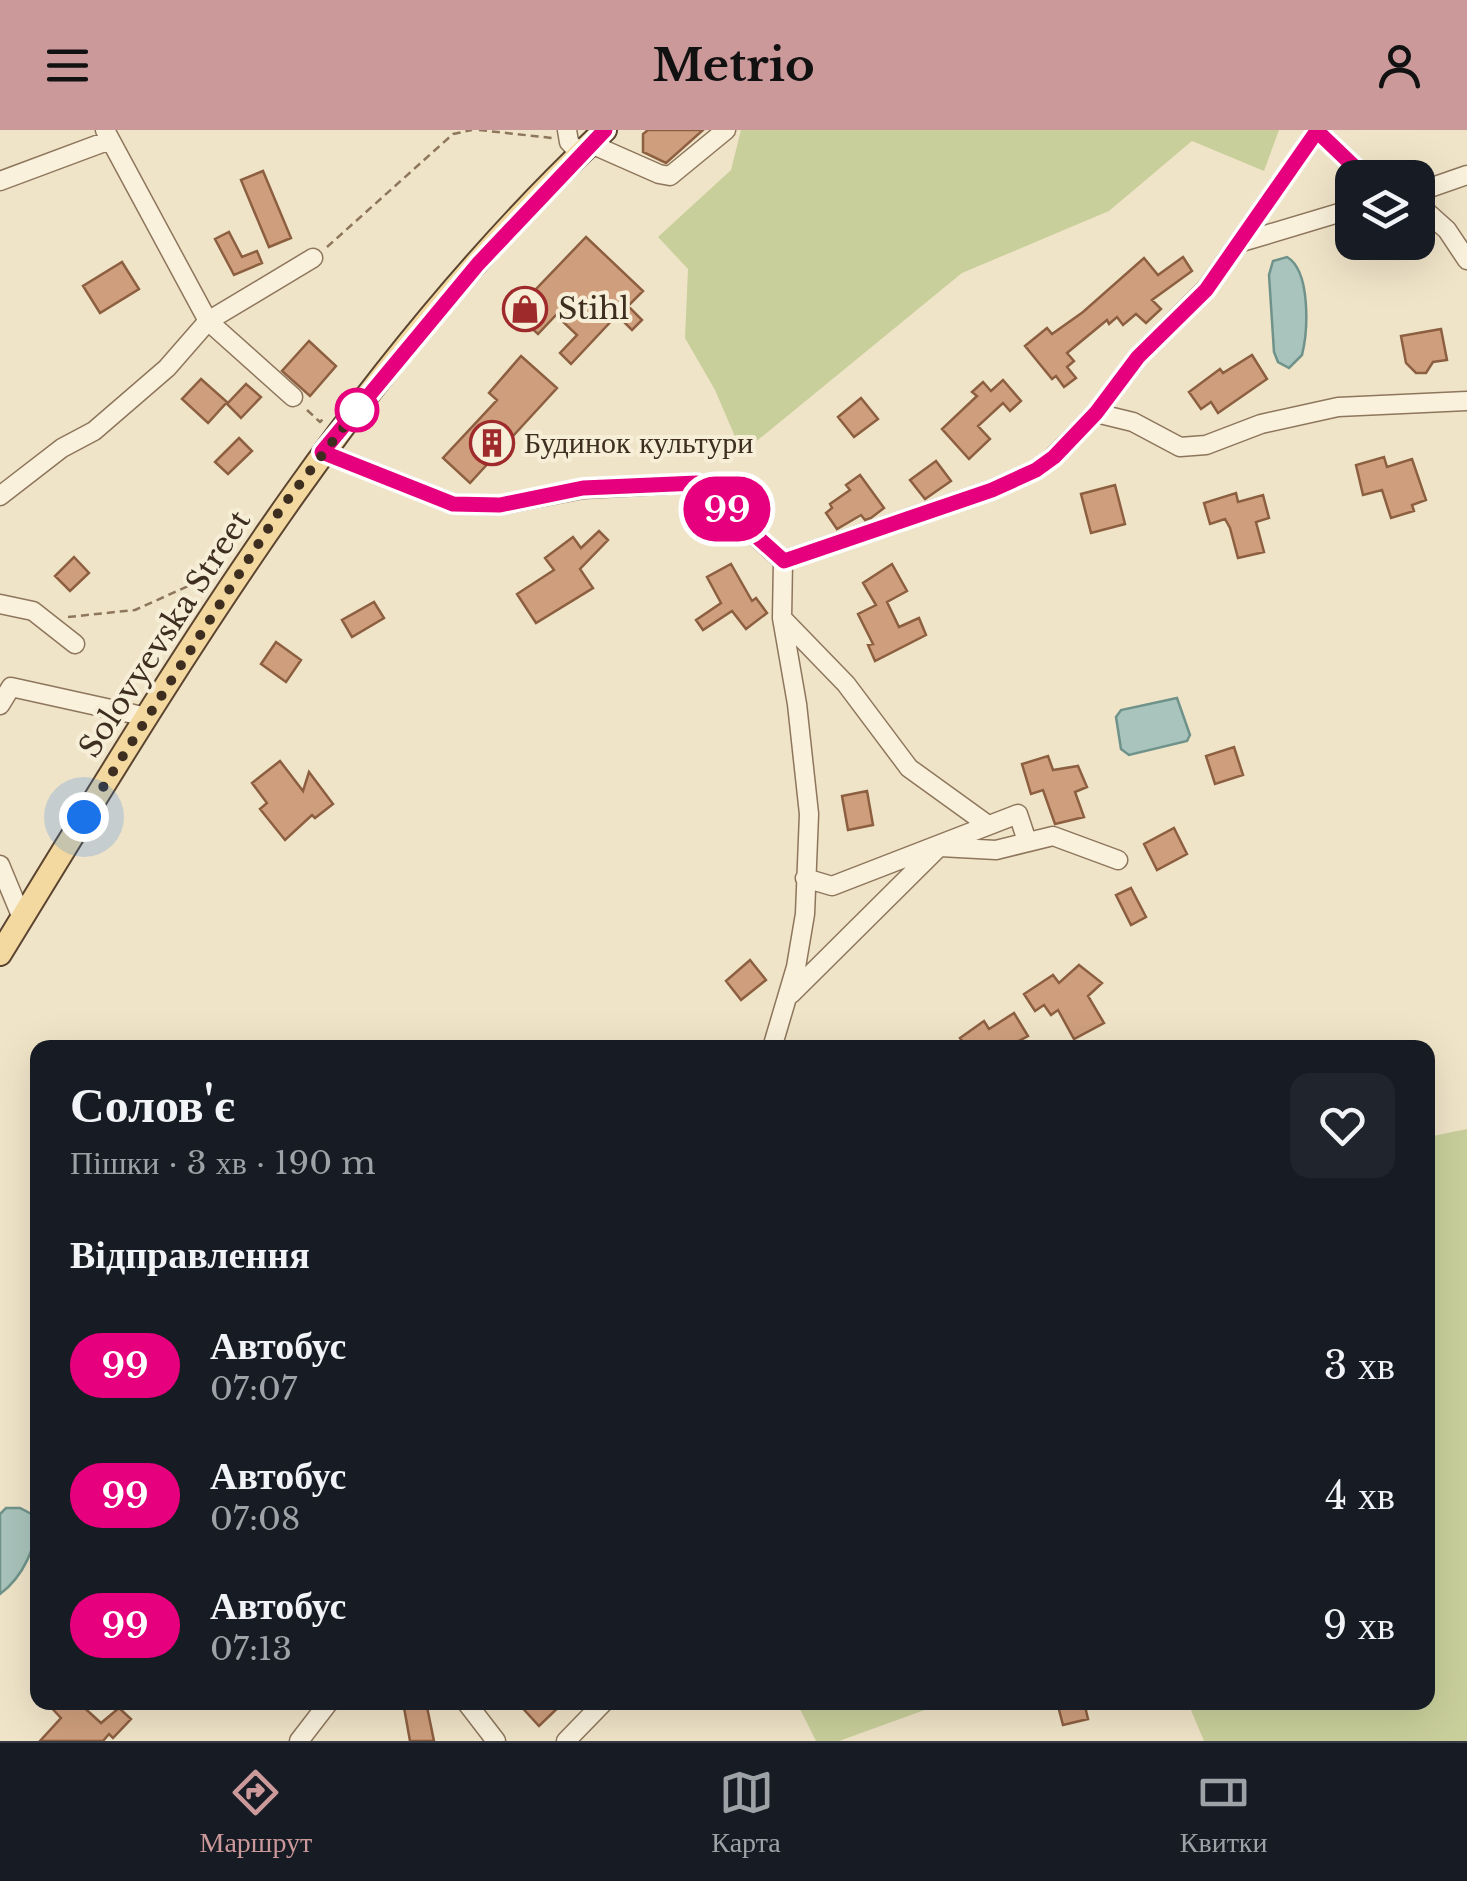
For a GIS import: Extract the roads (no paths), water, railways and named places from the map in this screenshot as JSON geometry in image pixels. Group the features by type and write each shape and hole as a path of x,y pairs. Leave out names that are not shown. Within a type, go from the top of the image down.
{"main road":[{"name":"Solovyevska Street","path":"0,954 246,561 322,452 582,140"}],"street":[{"path":"582,140 670,176 726,130"},
{"path":"784,561 1025,475 1054,457 1096,413 1120,378 1206,290 1317,131 1347,160"},
{"path":"0,181 107,135 208,321 293,397"},
{"path":"1435,186 1467,175"},
{"path":"1242,242 1335,215"},
{"path":"1435,219 1448,230 1467,260"},
{"path":"0,496 108,419 167,368 208,321 312,258"},
{"path":"1096,413 1133,422 1180,446 1206,445 1261,424 1338,406 1467,401"},
{"path":"322,452 453,504 500,505 583,488 697,483 784,561"},
{"path":"774,1040 805,914 807,796 782,618 784,561"},
{"path":"0,604 22,606 76,644"},
{"path":"782,618 846,684 909,768 988,825"},
{"path":"0,705 11,688 146,717"},
{"path":"805,878 832,886 1018,814 1027,841"},
{"path":"788,996 936,846 996,850 1053,836 1118,860"},
{"path":"0,866 22,918"},
{"path":"299,1741 323,1710"},
{"path":"472,1710 496,1741"},
{"path":"566,1741 596,1710"}],"water":[{"path":"1287,257 1300,275 1306,317 1302,355 1289,368 1278,362 1274,352 1269,275 1273,261"},
{"path":"1177,698 1190,735 1187,741 1129,755 1121,749 1116,717 1121,710"},
{"path":"6,1508 20,1508 30,1513 30,1553 22,1570 0,1594 0,1514"}],"place":[{"name":"Stihl","path":"525,309"},
{"name":"Будинок культури","path":"492,443"}]}
